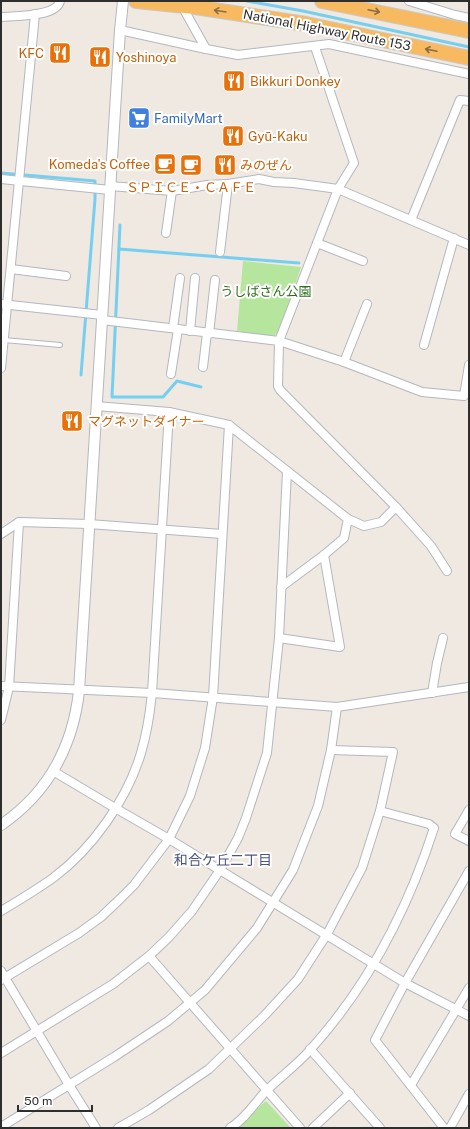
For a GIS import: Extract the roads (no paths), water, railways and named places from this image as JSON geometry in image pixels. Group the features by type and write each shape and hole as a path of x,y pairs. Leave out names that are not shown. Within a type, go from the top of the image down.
{"highway":[{"name":"National Highway Route 153","path":"136,1 182,6 306,24 469,58"},
{"name":"National Highway Route 153","path":"322,1 469,32"}],"street":[{"path":"1,17 35,14 54,10 59,5 60,1"},
{"path":"1,825 26,805 53,771 71,734 77,709 123,1"},
{"path":"409,1 455,16 469,18"},
{"path":"182,6 206,49"},
{"path":"1,368 4,340 4,305 10,269 35,14"},
{"path":"120,30 238,55 315,47 329,44 469,74"},
{"path":"315,47 354,163 338,189 279,341 278,382 280,390 396,507 431,546 447,571"},
{"path":"411,220 460,100 469,101"},
{"path":"1,179 110,188 172,191 207,185 228,184 259,178 274,182 338,189 469,245"},
{"path":"220,252 228,184"},
{"path":"166,233 172,191"},
{"path":"424,345 454,238"},
{"path":"317,243 362,261"},
{"path":"10,269 66,276"},
{"path":"171,374 180,278"},
{"path":"190,331 195,278"},
{"path":"204,367 215,280"},
{"path":"344,362 367,304"},
{"path":"4,305 190,331 279,341 344,362 422,392 464,396 469,364"},
{"path":"96,406 169,412 229,425 348,518 364,526 381,522 396,507"},
{"path":"1,911 53,878 76,859 90,844 123,796 140,754 147,730 152,693 169,412"},
{"path":"96,1128 2,976 64,943 101,917 134,885 170,839 190,796 205,748 213,697 229,425"},
{"path":"1,1053 113,984 149,956 169,937 192,910 220,870 238,838 267,753 279,638 287,471"},
{"path":"281,587 344,538 348,518"},
{"path":"1,720 19,522"},
{"path":"1,534 19,522 89,524 222,534"},
{"path":"279,638 340,647 324,555"},
{"path":"432,693 443,638"},
{"path":"5,686 79,691 152,693 337,707 469,687"},
{"path":"1,1127 114,1057 168,1021 205,990 257,928 293,870 318,806 331,750 337,707"},
{"path":"118,1128 149,1110 209,1068 230,1049 265,1015 298,979 327,934 362,868 380,811 393,752 331,750"},
{"path":"53,771 170,839 405,983 469,1016"},
{"path":"469,810 455,834 469,841"},
{"path":"230,1128 238,1123 266,1091 310,1050 342,1011 374,963 404,906 434,828 429,824 380,811"},
{"path":"444,1128 375,1040 405,983 469,871"},
{"path":"149,956 300,1128"},
{"path":"411,1086 469,988"},
{"path":"310,1050 380,1128"},
{"path":"313,1128 350,1093"},
{"path":"450,1128 469,1094"}],"lane":[{"path":"4,340 60,345"}],"waterway":[{"path":"247,1 303,11 469,47"},
{"path":"1,173 95,181 95,199 81,375"},
{"path":"120,225 112,397 163,397 177,381 201,387"},
{"path":"119,249 299,263"}],"place":[{"name":"KFC","path":"60,53"},
{"name":"Yoshinoya","path":"100,57"},
{"name":"Bikkuri Donkey","path":"234,81"},
{"name":"FamilyMart","path":"139,118"},
{"name":"Gyū-Kaku","path":"233,136"},
{"name":"Komeda's Coffee","path":"165,164"},
{"name":"ＳＰＩＣＥ・ＣＡＦＥ","path":"191,165"},
{"name":"みのぜん","path":"225,165"},
{"name":"マグネットダイナー","path":"72,421"}],"district":[{"name":"和合ケ丘二丁目","path":"223,860"}],"park label":[{"name":"うしばさん公園","path":"266,291"}]}
